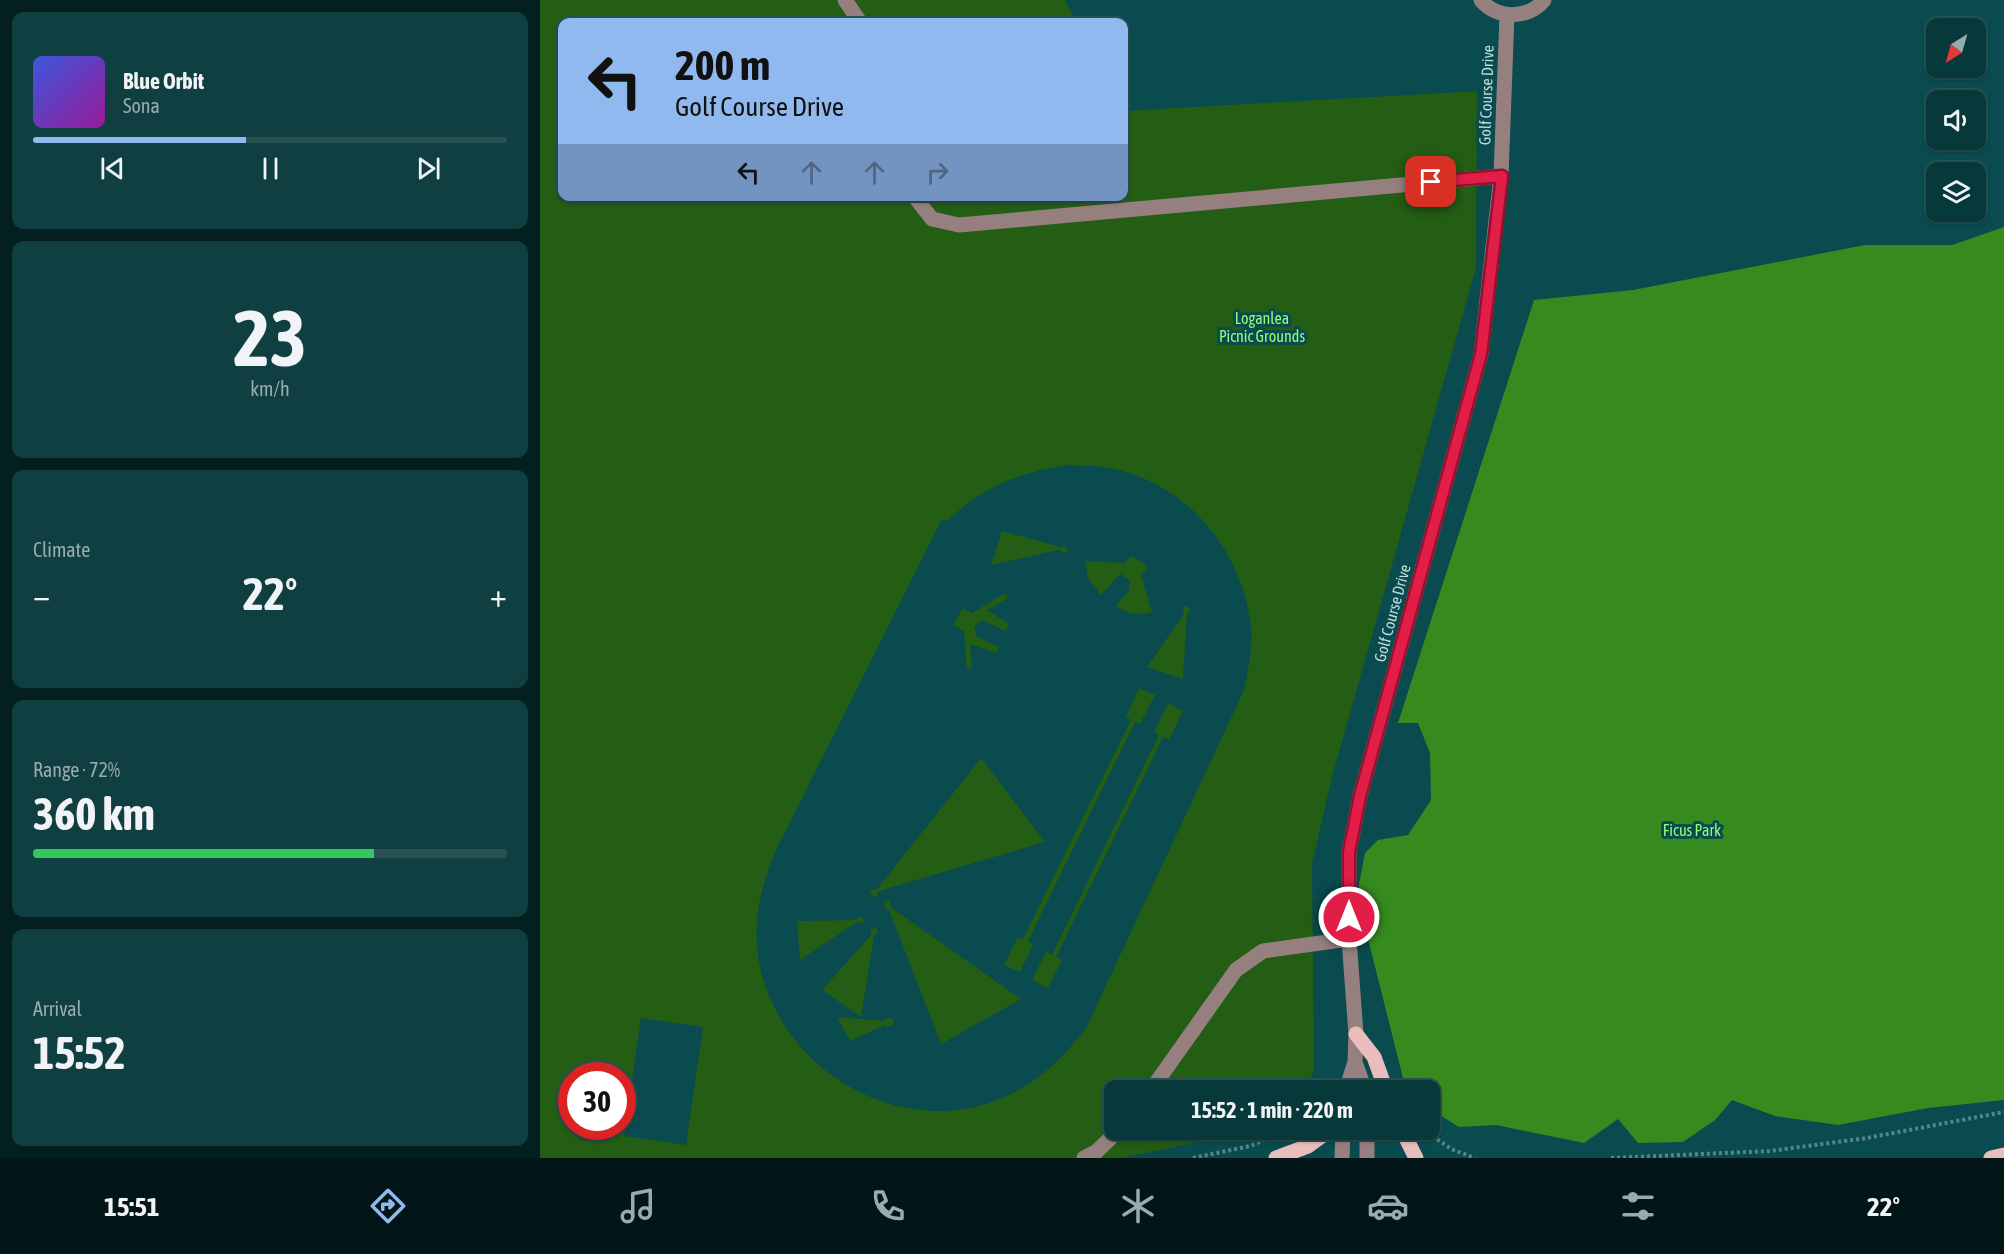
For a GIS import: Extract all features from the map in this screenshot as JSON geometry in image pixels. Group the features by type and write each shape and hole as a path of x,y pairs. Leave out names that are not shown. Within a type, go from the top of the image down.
{"main road":[{"path":"1356,1034 1374,1057 1382,1080"},
{"path":"1276,1158 1308,1146 1316,1140"},
{"path":"1407,1140 1416,1158"},
{"path":"1992,1158 2004,1155"}],"street":[{"path":"845,0 857,18"},
{"path":"1481,0 1495,11 1508,15 1530,11 1544,0"},
{"name":"Golf Course Drive","path":"1349,1080 1355,1062 1356,1034 1349,939 1349,852 1358,807 1481,354 1502,176 1508,15"},
{"path":"918,201 932,219 959,225 1502,176"},
{"path":"1158,1080 1236,970 1263,951 1349,939"},
{"name":"Golf Course Drive","path":"1355,1062 1361,1080"},
{"path":"1084,1158 1096,1152 1109,1140"},
{"path":"1342,1158 1343,1140"},
{"path":"1367,1140 1367,1158"}],"path":[{"path":"1611,1158 1770,1151 1867,1138 2004,1112"},
{"path":"1193,1158 1250,1146 1264,1140"}],"green space":[{"name":"Loganlea Picnic Grounds","path":"540,0 1065,0 1074,18 558,18 558,201 1128,201 1128,111 1477,91 1476,268 1332,777 1312,864 1314,1071 1310,1080 1104,1080 1104,1140 1208,1140 1120,1158 540,1158","holes":["1068,465 1104,467 1133,474 1160,486 1184,502 1222,545 1236,571 1246,598 1251,627 1250,658 1244,690 1086,1028 1070,1047 1044,1073 1024,1087 1013,1093 967,1108 921,1110 877,1100 837,1078 802,1048 776,1011 760,968 757,920 764,884 776,850 942,519 947,521 989,490 1017,477"]},
{"name":"Ficus Park","path":"2004,227 2004,1100 1928,1108 1838,1125 1775,1116 1732,1100 1715,1120 1683,1142 1638,1143 1618,1119 1584,1143 1496,1125 1459,1127 1440,1115 1440,1080 1403,1080 1357,895 1365,853 1378,840 1408,835 1431,800 1430,753 1418,723 1398,723 1534,300 1633,290 1865,245 1952,245"},
{"path":"1002,531 1060,547 1066,546 1067,552 1059,550 991,565"},
{"path":"1132,555 1148,567 1141,575 1152,612 1134,614 1116,606 1129,590 1130,580 1120,574 1101,595 1088,578 1085,561 1125,563"},
{"path":"1005,593 1008,598 987,610 1009,624 1005,631 982,620 974,627 977,637 999,647 996,653 970,644 972,668 967,669 964,631 953,625 963,608 972,613"},
{"path":"1187,605 1191,611 1187,614 1183,679 1147,667 1184,614 1183,608"},
{"path":"1139,688 1155,695 1140,724 1135,722 1028,941 1033,945 1020,972 1004,965 1018,937 1023,939 1131,720 1126,717"},
{"path":"1168,703 1183,711 1169,740 1163,737 1056,957 1062,960 1048,988 1032,980 1046,952 1052,955 1159,735 1154,732"},
{"path":"981,758 1045,842 879,891 877,896 872,897 870,890 877,889"},
{"path":"885,901 890,901 892,908 1021,999 941,1044 889,910 884,906"},
{"path":"859,916 864,919 863,923 857,922 800,960 797,921 856,920"},
{"path":"876,928 878,932 874,936 861,1017 822,990 871,935 871,929"},
{"path":"837,1017 884,1021 889,1017 892,1018 894,1024 888,1027 885,1025 850,1041"}],"route":[{"path":"1349,917 1349,852 1360,796 1481,354 1502,176 1431,182"}]}
